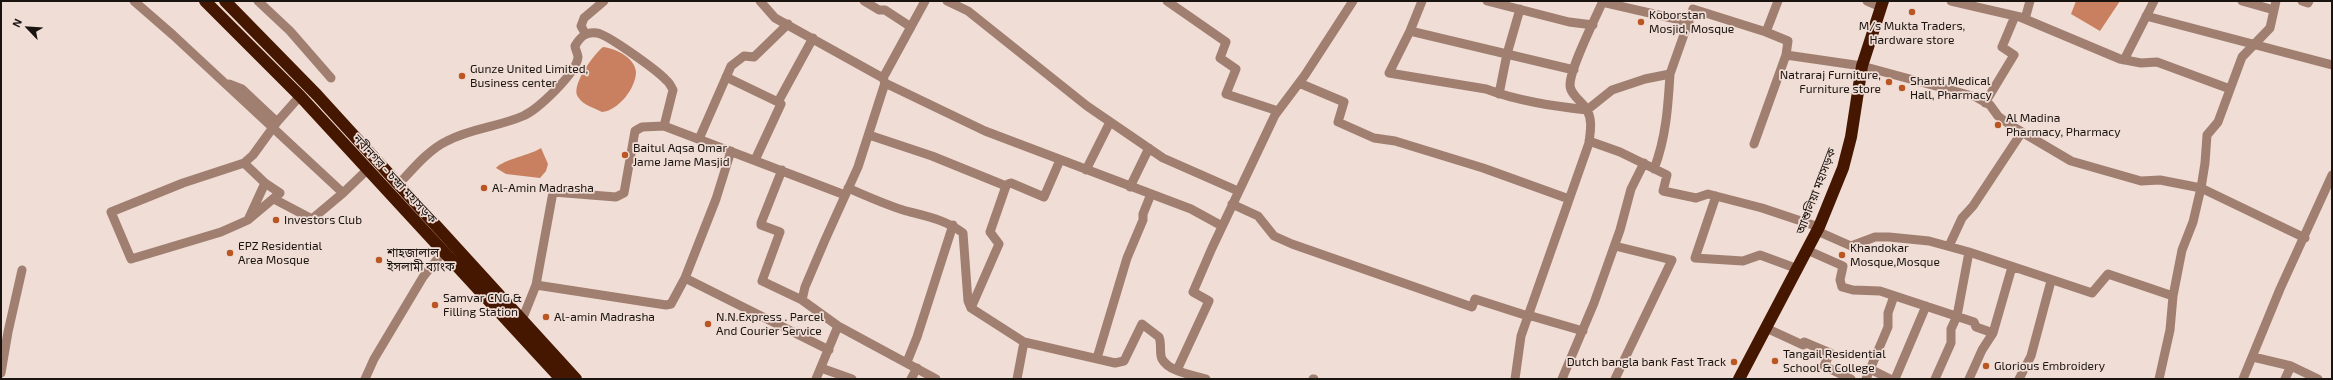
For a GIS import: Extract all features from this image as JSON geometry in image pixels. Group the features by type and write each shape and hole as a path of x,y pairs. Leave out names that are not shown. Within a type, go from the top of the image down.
{"highway":[{"name":"নবীনগর - চন্দ্রা মহাসড়ক","path":"205,1 300,96 561,379"},
{"name":"নবীনগর - চন্দ্রা মহাসড়ক","path":"225,1 317,95 398,186 576,379"},
{"name":"আশুলিয়া মহাসড়ক","path":"1739,379 1818,229 1843,168 1851,137 1862,66 1882,4"}],"street":[{"path":"134,1 224,83 242,89 275,125 343,193"},
{"path":"258,1 290,31 331,78"},
{"path":"585,33 581,26 584,18 604,1"},
{"path":"760,1 775,18 813,38 884,80 985,131 1191,209 1222,226"},
{"path":"864,1 879,10 885,10 911,27"},
{"path":"802,300 805,288 869,135 884,80 925,1"},
{"path":"947,1 959,3 1086,106 1163,158 1238,191"},
{"path":"1177,370 1210,301 1194,292 1238,191 1278,111 1299,83 1353,1"},
{"path":"1422,1 1410,31 1389,73 1486,89 1499,94 1556,106 1587,110 1612,90 1645,79 1670,74"},
{"path":"1487,1 1520,8 1569,22 1593,25"},
{"path":"1766,32 1778,1"},
{"path":"1867,1 1882,4"},
{"path":"1951,1 2025,19 2086,46 2124,60 2141,63 2157,62 2230,89"},
{"path":"2025,19 2030,1"},
{"path":"2124,60 2154,1"},
{"path":"2159,379 2170,330 2173,296 2182,250 2193,222 2206,163 2207,134 2218,122 2242,58 2270,28 2275,5 2242,1"},
{"path":"2302,1 2308,3 2309,1"},
{"path":"1171,2 1226,42 1220,58 1236,69 1226,94 1278,111"},
{"path":"1515,379 1521,336 1589,141 1591,124 1587,110 1572,92 1570,85 1574,70 1603,2 1689,22"},
{"path":"1499,94 1507,54 1520,8"},
{"path":"1654,169 1663,144 1668,110 1670,74 1693,9 1766,32 1788,41 1786,55 1754,144"},
{"path":"1985,103 2014,55 2002,47 2015,16"},
{"path":"2146,16 2332,65"},
{"path":"699,139 731,66 739,58 748,55 754,57 788,24"},
{"path":"1410,31 1574,70"},
{"path":"398,186 418,164 445,141 468,131 524,116 540,105 562,83 574,67 578,56 575,46 585,33"},
{"path":"585,33 598,33 606,37 666,79 673,90 664,126"},
{"path":"778,102 813,38"},
{"path":"1786,55 1862,66 1954,90 1985,103 1998,116 2071,161 2141,181 2160,180 2200,188 2305,238"},
{"path":"726,77 781,104 755,160"},
{"path":"1299,83 1344,102 1338,122 1374,138 1395,141 1476,166 1570,199"},
{"path":"244,162 265,183 280,193 274,199 248,220 221,232 131,259 111,212 183,182 244,162 253,155 275,125 300,96"},
{"path":"1086,170 1110,122"},
{"path":"522,320 536,285 553,192 616,196 624,193 635,131 642,127 664,126 846,192 953,225 963,233 968,301 971,308 1024,342 1115,363 1124,361 1142,324 1159,337 1161,358 1166,364 1177,370 1206,379"},
{"path":"1949,246 1962,218 1978,200 2022,132"},
{"path":"869,135 932,156 1006,186"},
{"path":"1589,141 1620,152 1667,175 1663,191 1696,198 1708,194 1716,196 1818,229 1851,246 1875,238 1889,237 1949,246 2051,281 2092,293 2108,274 2173,296"},
{"path":"1130,187 1149,148"},
{"path":"536,285 666,305 671,304 685,278 716,199 731,151"},
{"path":"971,308 999,244 990,232 1006,186 1011,183 1044,198 1060,160"},
{"path":"1562,379 1583,331 1614,246 1631,189 1644,164"},
{"path":"274,199 312,219 343,193 367,170"},
{"path":"782,170 761,223 761,225 780,232 762,281 802,300 838,326 936,379"},
{"path":"2243,379 2280,288 2305,238 2332,175"},
{"path":"248,220 265,183"},
{"path":"1097,358 1127,258 1143,220 1143,214 1151,194"},
{"path":"1716,196 1695,258 1743,261 1760,255 1798,269"},
{"path":"1232,204 1258,216 1274,236 1292,244 1472,307 1475,299 1528,316 1583,331"},
{"path":"907,362 917,337 953,225"},
{"path":"1614,246 1672,260 1615,379"},
{"path":"1807,250 1843,266 1840,280 1842,287 1853,290 1880,291 1974,322 1976,327 1993,333"},
{"path":"365,379 374,359 423,277 443,252"},
{"path":"1935,379 1951,343 1951,329 1957,316 1969,252"},
{"path":"1969,379 1982,350 1993,333 2012,267"},
{"path":"1,373 8,332 22,270"},
{"path":"685,278 829,350"},
{"path":"2019,379 2031,356 2051,281"},
{"path":"1866,379 1888,327 1888,313 1894,296"},
{"path":"1895,379 1926,306"},
{"path":"816,379 838,326"},
{"path":"1766,328 1803,345 1804,342 1830,353 1824,366 1851,379"},
{"path":"1018,379 1024,342"},
{"path":"2253,357 2291,366 2318,379"},
{"path":"2285,379 2291,366"},
{"path":"821,368 852,379"},
{"path":"911,379 916,368"},
{"path":"1870,369 1890,379"}],"shaded area":[{"path":"2076,1 2120,1 2100,31 2071,14"},
{"path":"603,47 613,49 623,54 632,62 636,72 633,85 625,98 614,108 602,112 580,100 576,92 584,70 594,56"},
{"path":"541,148 548,164 546,171 540,178 506,174 496,168 505,162"}],"place":[{"name":"M/s Mukta Traders, Hardware store","path":"1912,12"},
{"name":"Koborstan Mosjid, Mosque","path":"1641,22"},
{"name":"Gunze United Limited, Business center","path":"462,76"},
{"name":"Natraraj Furniture, Furniture store","path":"1889,82"},
{"name":"Shanti Medical Hall, Pharmacy","path":"1902,88"},
{"name":"Al Madina Pharmacy, Pharmacy","path":"1998,125"},
{"name":"Baitul Aqsa Omar Jame Jame Masjid","path":"625,155"},
{"name":"Al-Amin Madrasha","path":"484,188"},
{"name":"Investors Club","path":"276,220"},
{"name":"EPZ Residential Area Mosque","path":"230,253"},
{"name":"Khandokar Mosque,Mosque","path":"1842,255"},
{"name":"শাহজালাল ইসলামী ব্যাংক","path":"379,260"},
{"name":"Samvar CNG & Filling Station","path":"435,305"},
{"name":"Al-amin Madrasha","path":"546,317"},
{"name":"N.N.Express . Parcel And Courier Service","path":"708,324"},
{"name":"Tangail Residential School & College","path":"1775,361"},
{"name":"Dutch bangla bank Fast Track","path":"1734,362"},
{"name":"Glorious Embroidery","path":"1986,366"}]}
